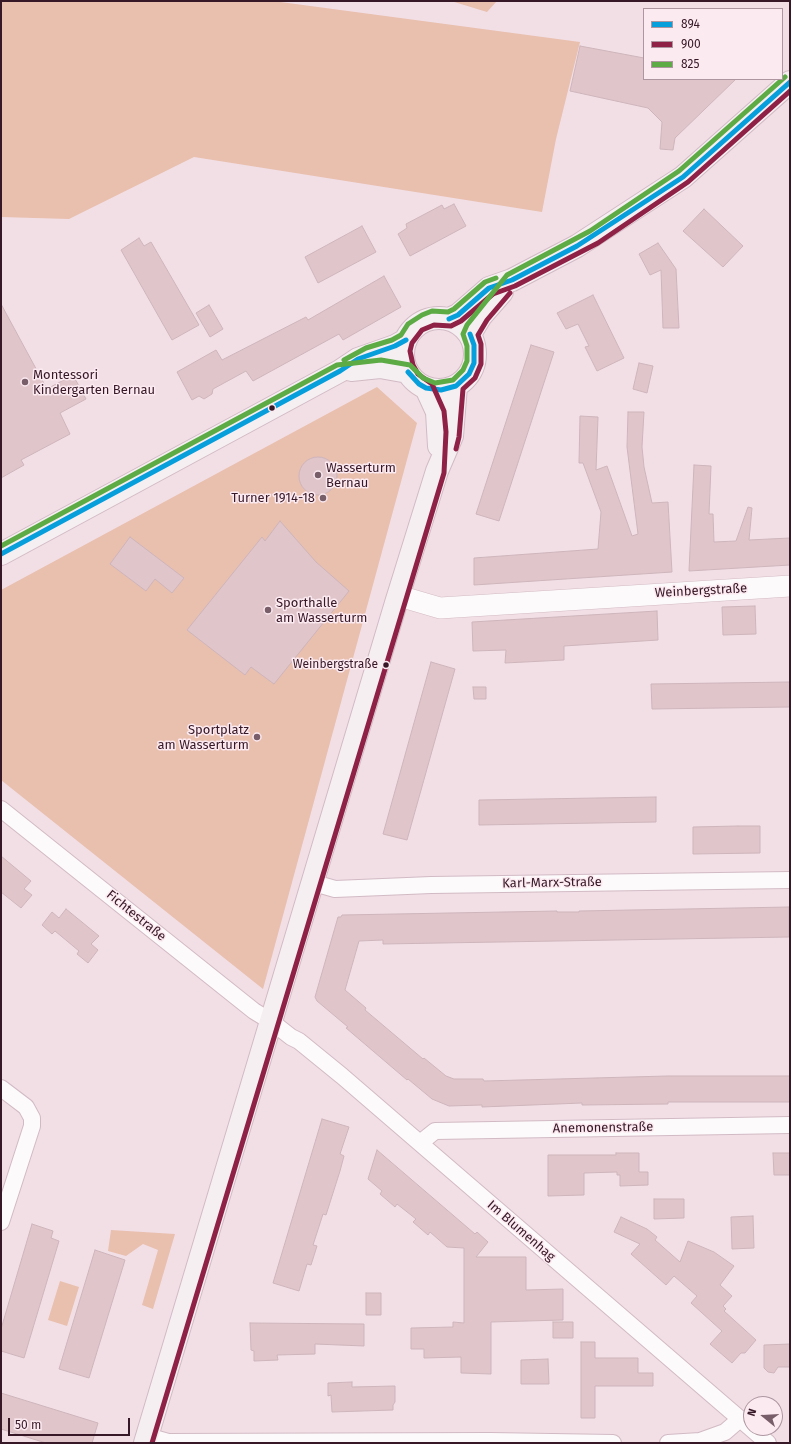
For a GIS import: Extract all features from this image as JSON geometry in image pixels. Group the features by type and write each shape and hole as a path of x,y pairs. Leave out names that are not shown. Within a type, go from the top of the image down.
{"main road":[{"path":"449,319 458,314 489,288 512,280 594,237 683,177 790,82"},
{"path":"470,334 481,316 512,280"},
{"path":"441,318 449,319 461,324 470,334 474,345 474,363 465,379 456,386 441,390 426,388 413,379 408,372 403,357 406,340 413,329 425,320 441,318"},
{"path":"1,554 340,371 358,359 395,346 406,340"},
{"path":"340,371 380,367 408,372"},
{"path":"146,1440 437,471 452,436 456,386"},
{"path":"426,388 437,412 439,432 437,471"}],"street":[{"name":"Weinbergstraße","path":"399,596 440,608 790,586"},
{"name":"Fichtestraße","path":"1,809 254,1011 272,1022"},
{"name":"Karl-Marx-Straße","path":"314,883 335,889 447,885 790,880"},
{"name":"Im Blumenhag","path":"272,1022 291,1038 299,1041 420,1143 768,1443"},
{"path":"1,1088 26,1107 32,1118 32,1126 1,1222"},
{"name":"Anemonenstraße","path":"420,1143 435,1131 790,1125"},
{"path":"668,1443 700,1441 725,1432 740,1418"},
{"path":"146,1440 168,1442 613,1443"}],"shaded area":[{"path":"1,1 273,1 580,42 556,139 542,212 194,157 69,219 1,217"},
{"path":"451,1 497,1 487,12"},
{"path":"377,387 417,423 263,989 1,780 1,590"},
{"path":"111,1230 175,1234 153,1309 142,1305 158,1250 143,1244 126,1256 108,1251"},
{"path":"60,1281 79,1287 67,1326 48,1320"}],"building":[{"path":"580,46 643,58 643,80 735,80 675,138 673,150 660,149 662,122 648,108 570,91"},
{"path":"454,204 466,226 410,256 398,234 407,228 406,224 442,205 444,209"},
{"path":"704,209 743,246 723,267 683,231"},
{"path":"362,226 376,252 318,283 305,257"},
{"path":"139,238 144,246 151,242 199,325 172,340 121,250"},
{"path":"658,243 676,269 679,328 663,328 661,270 650,275 639,254"},
{"path":"384,276 401,307 343,340 339,334 253,381 246,371 213,389 212,394 204,399 199,396 192,400 177,372 216,350 222,360 306,317 308,320"},
{"path":"593,295 624,358 597,371 585,347 589,346 578,324 566,329 557,313"},
{"name":"Montessori Kindergarten Bernau","path":"1,304 47,389 73,375 86,399 60,413 70,434 21,460 24,465 1,478"},
{"path":"209,305 223,329 210,337 196,313"},
{"path":"531,345 554,352 499,521 476,514"},
{"path":"639,363 653,366 647,393 633,389"},
{"path":"628,412 644,412 642,447 644,467 652,503 668,502 672,572 474,585 474,558 598,549 601,512 583,463 579,463 580,416 598,417 596,470 607,466 632,536 638,534 627,447"},
{"name":"Wasserturm Bernau","path":"314,457 322,457 332,462 336,469 336,483 332,490 322,495 314,495 304,490 302,487 299,480 299,472 304,462 307,460"},
{"path":"694,465 711,466 709,514 713,514 714,542 736,541 748,507 752,508 749,540 790,538 790,565 689,571"},
{"name":"Sporthalle am Wasserturm","path":"280,521 316,562 349,591 274,684 251,667 245,675 187,630 262,537 265,541"},
{"path":"130,537 184,578 172,593 155,579 146,591 110,564"},
{"path":"755,606 756,634 723,635 722,607"},
{"path":"657,611 658,640 564,646 564,660 505,663 506,650 473,651 472,622"},
{"path":"431,662 455,669 407,840 383,834"},
{"path":"790,682 790,707 652,709 651,684"},
{"path":"473,687 486,687 486,699 474,699"},
{"path":"656,797 656,822 479,825 479,800"},
{"path":"760,826 760,853 693,854 693,827"},
{"path":"1,856 31,881 24,889 32,895 21,908 1,892"},
{"path":"789,907 789,937 383,944 383,940 359,941 345,990 366,1008 365,1010 423,1059 424,1058 446,1076 454,1079 483,1079 484,1081 667,1076 790,1076 790,1102 668,1102 668,1104 582,1105 582,1103 482,1107 482,1105 449,1106 432,1099 408,1079 407,1080 346,1028 348,1027 317,1001 315,997 338,917 341,917 342,915 557,911 579,912"},
{"path":"66,909 99,936 91,944 98,950 88,963 77,954 79,951 55,931 52,934 42,925 52,912 59,918"},
{"path":"322,1119 349,1127 340,1154 344,1156 340,1171 326,1215 323,1214 313,1245 317,1246 311,1265 307,1264 299,1291 273,1283"},
{"path":"377,1150 475,1234 477,1232 488,1242 476,1257 526,1257 526,1290 563,1289 563,1320 491,1322 491,1374 461,1373 461,1357 424,1358 424,1349 411,1349 411,1328 453,1327 453,1322 464,1323 464,1248 447,1247 430,1232 428,1235 413,1222 416,1219 397,1204 395,1207 380,1194 382,1191 368,1179"},
{"path":"616,1153 639,1153 639,1172 648,1172 648,1185 620,1186 620,1175 617,1175 617,1172 584,1173 584,1195 548,1196 548,1155 616,1155"},
{"path":"773,1153 790,1153 790,1175 774,1175"},
{"path":"654,1199 684,1199 684,1218 654,1219"},
{"path":"753,1216 754,1248 732,1249 731,1217"},
{"path":"621,1217 647,1229 657,1237 655,1240 680,1262 688,1241 714,1252 734,1266 720,1285 732,1296 723,1306 726,1309 724,1311 756,1340 745,1353 741,1353 732,1363 710,1344 722,1331 691,1303 697,1296 674,1276 666,1285 631,1254 640,1244 614,1232"},
{"path":"32,1224 53,1231 51,1238 59,1241 24,1358 1,1351 1,1329"},
{"path":"95,1250 125,1260 89,1378 59,1369"},
{"path":"366,1293 381,1293 381,1315 366,1315"},
{"path":"553,1322 573,1322 573,1338 553,1338"},
{"path":"250,1323 364,1324 364,1346 315,1344 315,1354 277,1355 278,1360 254,1361 254,1351 251,1350"},
{"path":"581,1342 595,1342 595,1358 638,1358 638,1373 653,1373 653,1386 595,1386 595,1418 581,1418"},
{"path":"790,1344 790,1367 778,1367 774,1373 768,1372 764,1368 764,1345"},
{"path":"548,1359 549,1384 521,1384 521,1360"},
{"path":"352,1382 352,1387 395,1386 395,1402 393,1405 393,1410 332,1412 331,1395 328,1396 328,1383"},
{"path":"1,1393 98,1423 92,1443 46,1443 1,1429"}],"transit line":[{"name":"825","path":"1,546 337,365 381,360 410,365 423,378 435,383 453,380 463,370 467,361 467,346 463,334 467,325 507,275 590,231 679,171 782,80"},
{"name":"894","path":"449,319 458,315 489,288 512,280 577,246 683,177 790,82"},
{"name":"900","path":"152,1443 444,473 446,432 444,411 432,384 418,374 413,365 410,351 412,343 422,330 434,325 451,326 461,321 493,294 515,286 598,243 688,182 790,91"},
{"name":"825","path":"344,360 366,348 392,340 401,335 408,324 422,315 432,311 448,312 454,309 485,282 496,278"},
{"name":"900","path":"456,449 459,437 463,389 475,378 481,364 481,344 478,335 487,320 510,293"},
{"name":"894","path":"408,372 419,384 426,388 441,390 456,386 469,374 474,363 474,345 470,334"},
{"name":"894","path":"1,554 340,371 358,359 395,346 406,340"}],"place":[{"name":"Montessori Kindergarten Bernau","path":"25,382"},
{"name":"Wasserturm Bernau","path":"318,475"},
{"name":"Turner 1914-18","path":"323,498"},
{"name":"Sporthalle am Wasserturm","path":"268,610"},
{"name":"Weinbergstraße","path":"386,665"},
{"name":"Sportplatz am Wasserturm","path":"257,737"}]}
